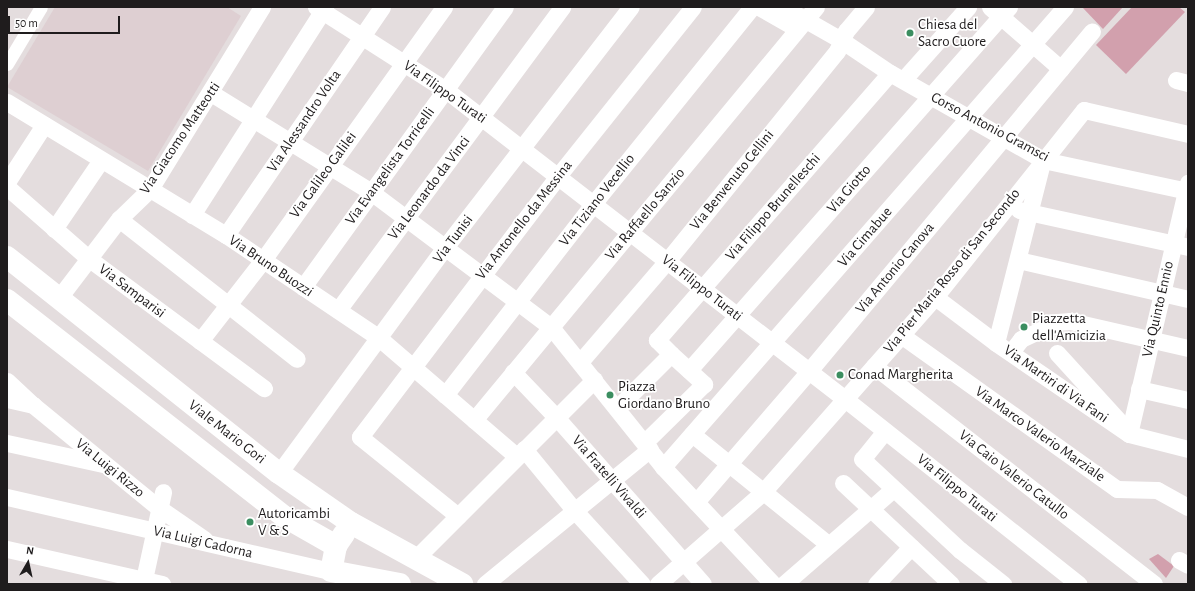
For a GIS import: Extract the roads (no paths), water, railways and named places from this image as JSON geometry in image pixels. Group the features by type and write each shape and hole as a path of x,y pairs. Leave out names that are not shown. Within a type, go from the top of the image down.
{"street":[{"path":"7,64 41,7"},
{"name":"Via Giacomo Matteotti","path":"58,299 88,258 119,220 150,189 212,93 262,7"},
{"name":"Via Alessandro Volta","path":"226,235 382,7"},
{"name":"Via Galileo Galilei","path":"200,341 262,260 444,7"},
{"name":"Via Evangelista Torricelli","path":"303,287 505,7"},
{"name":"Via Leonardo da Vinci","path":"338,310 408,218 562,7"},
{"name":"Via Tunisi","path":"279,473 446,246 631,7"},
{"name":"Via Antonello da Messina","path":"458,516 360,437 558,176 693,7"},
{"name":"Via Tiziano Vecellio","path":"445,395 593,204 752,7"},
{"name":"Corso Antonio Gramsci","path":"759,7 806,18"},
{"name":"Corso Antonio Gramsci","path":"784,7 806,18 839,45 970,117 1043,160 1187,188"},
{"name":"Via Benvenuto Cellini","path":"580,362 667,260 839,45 866,7"},
{"name":"Via Filippo Brunelleschi","path":"672,354 657,340 702,288 896,76 968,7"},
{"name":"Via Cimabue","path":"663,467 1066,7"},
{"path":"192,215 321,8"},
{"name":"Via Filippo Turati","path":"321,8 446,90 482,117 738,315 1078,584"},
{"path":"1000,10 1060,69"},
{"name":"Via Giotto","path":"689,370 931,96 1000,10"},
{"name":"Via Raffaello Sanzio","path":"474,420 806,18"},
{"name":"Via Antonio Canova","path":"696,502 809,371 1092,31"},
{"path":"212,93 290,140 371,192 446,246 551,327 580,362 589,385 617,408 645,449 773,584"},
{"name":"Via Bruno Buozzi","path":"7,102 226,235 379,338 474,420 520,452 642,584"},
{"name":"Via Pier Maria Rosso di San Secondo","path":"658,584 682,560 763,492 935,297 1084,110 1188,134"},
{"path":"7,182 44,125"},
{"path":"54,229 101,160"},
{"path":"996,343 1043,160"},
{"name":"Via Samparisi","path":"7,187 88,258 264,388"},
{"name":"Via Quinto Ennio","path":"1129,434 1162,293 1181,245 1187,188"},
{"path":"1006,207 1181,245"},
{"path":"119,220 297,359"},
{"name":"Viale Mario Gori","path":"7,257 279,473 351,523 462,584"},
{"path":"1018,260 1188,299"},
{"name":"Via Martiri di Via Fani","path":"935,297 996,343 1129,434 1188,449"},
{"name":"Viale Mario Gori","path":"7,300 285,517 336,546"},
{"path":"1011,352 1022,339 1057,322 1070,322 1188,348"},
{"name":"Via Marco Valerio Marziale","path":"901,335 1117,489 1157,490 1188,507"},
{"path":"1057,353 1109,408 1129,434"},
{"path":"485,584 612,481 645,449 658,429 704,384 672,354 617,408"},
{"name":"Via Caio Valerio Catullo","path":"874,366 1154,584"},
{"name":"Via Fratelli Vivaldi","path":"513,372 556,417 703,584"},
{"path":"7,381 33,405"},
{"path":"416,558 520,452 589,385"},
{"path":"1139,389 1188,400"},
{"name":"Via Luigi Rizzo","path":"7,399 33,405 107,465 161,500 211,544"},
{"path":"885,431 862,459 892,490 1003,584"},
{"path":"692,434 829,545"},
{"path":"7,443 107,465"},
{"path":"843,483 950,584"},
{"path":"784,584 892,490"},
{"name":"Via Luigi Cadorna","path":"7,497 331,571 400,584"},
{"path":"143,582 161,500"},
{"path":"331,571 336,546 351,523"},
{"path":"876,584 911,547"},
{"path":"7,549 143,582 162,584"}],"place":[{"name":"Chiesa del Sacro Cuore","path":"910,33"},
{"name":"Piazzetta dell'Amicizia","path":"1024,327"},
{"name":"Conad Margherita","path":"840,375"},
{"name":"Piazza Giordano Bruno","path":"610,395"},
{"name":"Autoricambi V & S","path":"250,522"}]}
